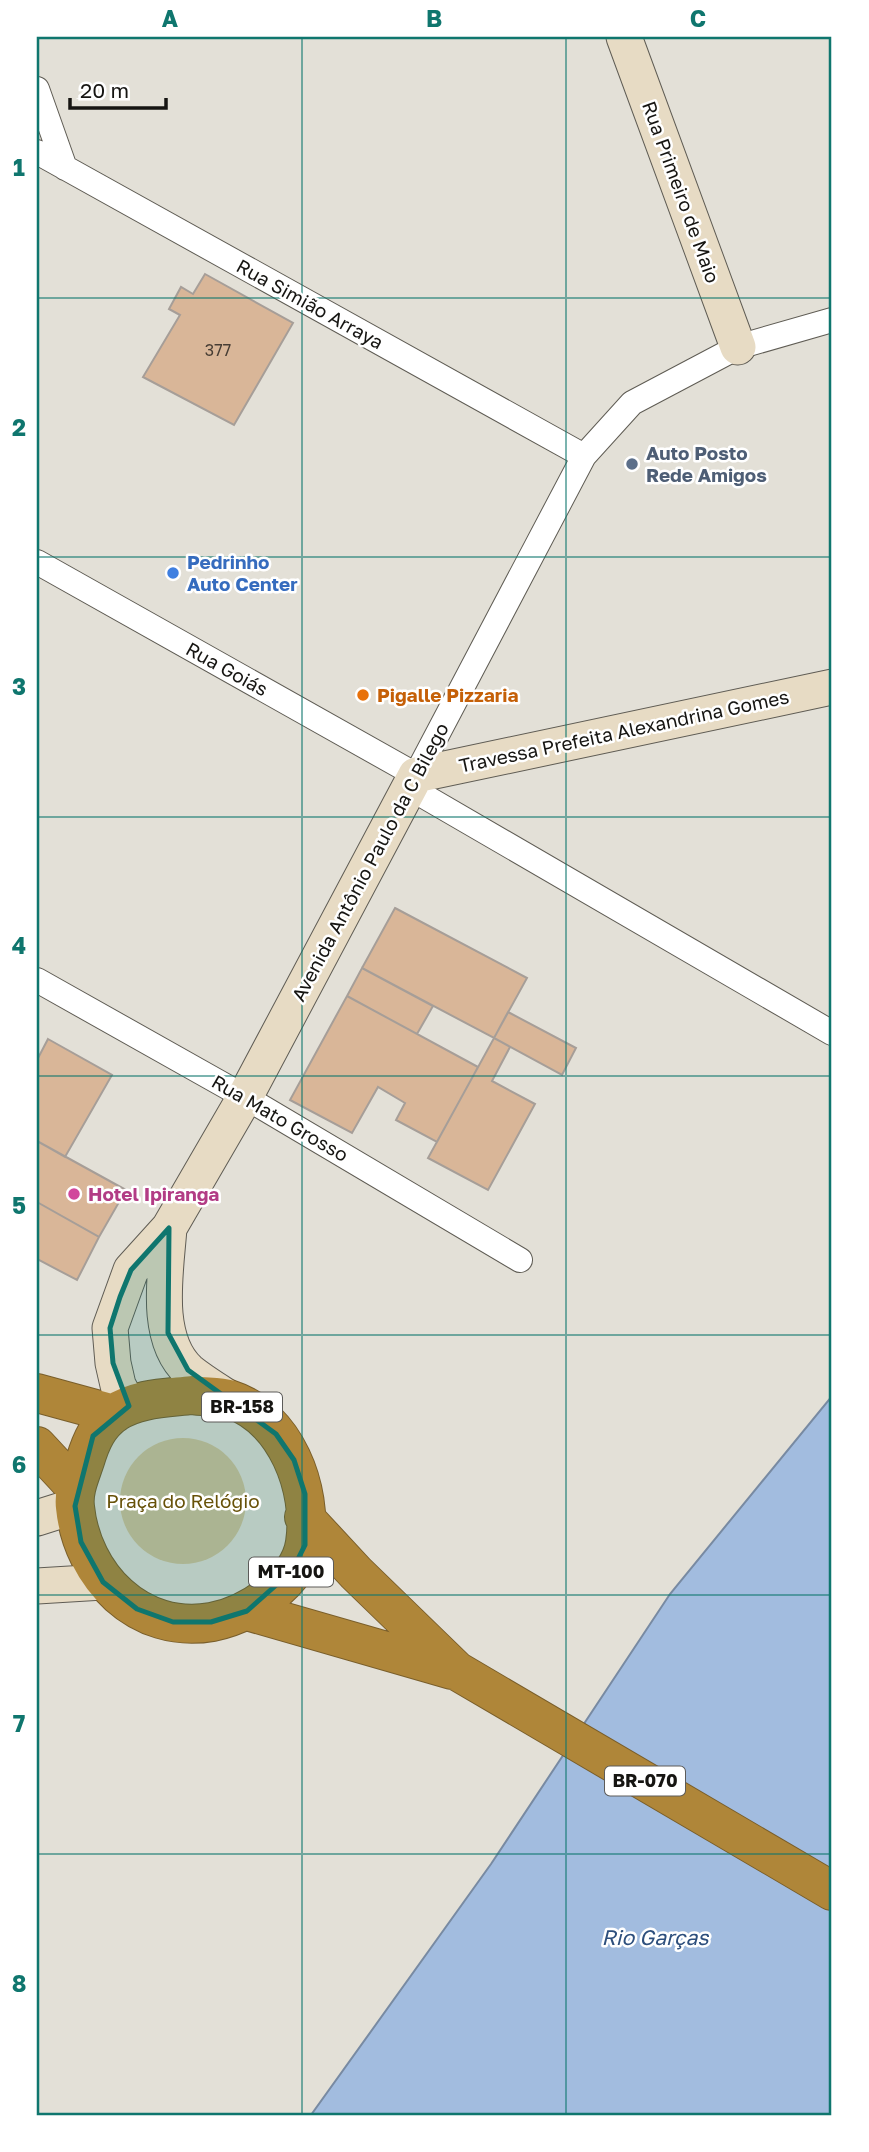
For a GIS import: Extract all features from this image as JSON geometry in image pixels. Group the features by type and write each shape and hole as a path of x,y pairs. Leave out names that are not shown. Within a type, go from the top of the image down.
{"highway":[{"name":"BR-158","path":"37,1393 122,1410 192,1395 230,1399 257,1415 276,1434 294,1460 305,1494 304,1517"},
{"path":"122,1410 93,1436 75,1497 81,1542 103,1582 137,1609 173,1622 211,1622 247,1611"},
{"path":"37,1446 75,1497"},
{"name":"MT-100","path":"247,1611 272,1594 292,1571 305,1545 304,1517"},
{"name":"BR-070","path":"304,1517 356,1573 457,1671 832,1891"},
{"name":"BR-070","path":"247,1611 457,1671"}],"main road":[{"name":"Rua Primeiro de Maio","path":"624,37 738,347"},
{"name":"Travessa Prefeita Alexandrina Gomes","path":"413,782 832,687"},
{"name":"Avenida Antônio Paulo da C Bilego","path":"169,1227 245,1097 413,782"},
{"path":"169,1227 165,1279 167,1333 173,1350 188,1370 230,1399"},
{"path":"122,1410 110,1328 131,1270 169,1227"},
{"path":"37,1518 75,1497"},
{"path":"37,1586 103,1582"}],"street":[{"path":"37,89 65,168"},
{"name":"Rua Simião Arraya","path":"37,152 584,456"},
{"name":"Avenida Antônio Paulo da C Bilego","path":"413,782 584,456 632,403 738,347 832,320"},
{"name":"Rua Goiás","path":"37,562 413,782 832,1033"},
{"name":"Rua Mato Grosso","path":"37,980 245,1097 520,1260"}],"highlighted area":[{"path":"169,1228 168,1333 188,1370 276,1434 294,1460 305,1494 305,1545 292,1571 247,1611 211,1622 173,1622 137,1609 103,1582 81,1542 75,1506 93,1436 129,1406 113,1363 110,1328 120,1297 131,1270"}],"green space":[{"name":"Praça do Relógio","path":"183,1438 207,1443 227,1457 241,1477 246,1501 241,1525 227,1545 207,1559 183,1564 159,1559 139,1545 125,1525 120,1501 125,1477 139,1457 159,1443"}],"water":[{"name":"Rio Garças","path":"832,1396 832,2115 311,2115 491,1864 670,1594"}],"building":[{"path":"205,274 293,323 234,425 143,377 180,315 169,309 181,287 193,294"},
{"path":"395,908 527,978 494,1038 362,968"},
{"path":"362,968 433,1006 417,1034 347,996"},
{"path":"347,996 478,1067 437,1142 396,1120 405,1103 378,1087 352,1133 290,1100"},
{"path":"508,1012 576,1048 562,1075 494,1038"},
{"path":"494,1038 510,1047 492,1081 535,1104 488,1190 428,1158"},
{"path":"48,1039 112,1075 65,1157 37,1141 37,1060"},
{"path":"37,1141 126,1190 99,1237 37,1202"},
{"path":"37,1202 99,1237 77,1280 37,1259"}],"place":[{"name":"Auto Posto Rede Amigos","path":"632,464"},
{"name":"Pedrinho Auto Center","path":"173,573"},
{"name":"Pigalle Pizzaria","path":"363,695"},
{"name":"Hotel Ipiranga","path":"74,1194"}]}
